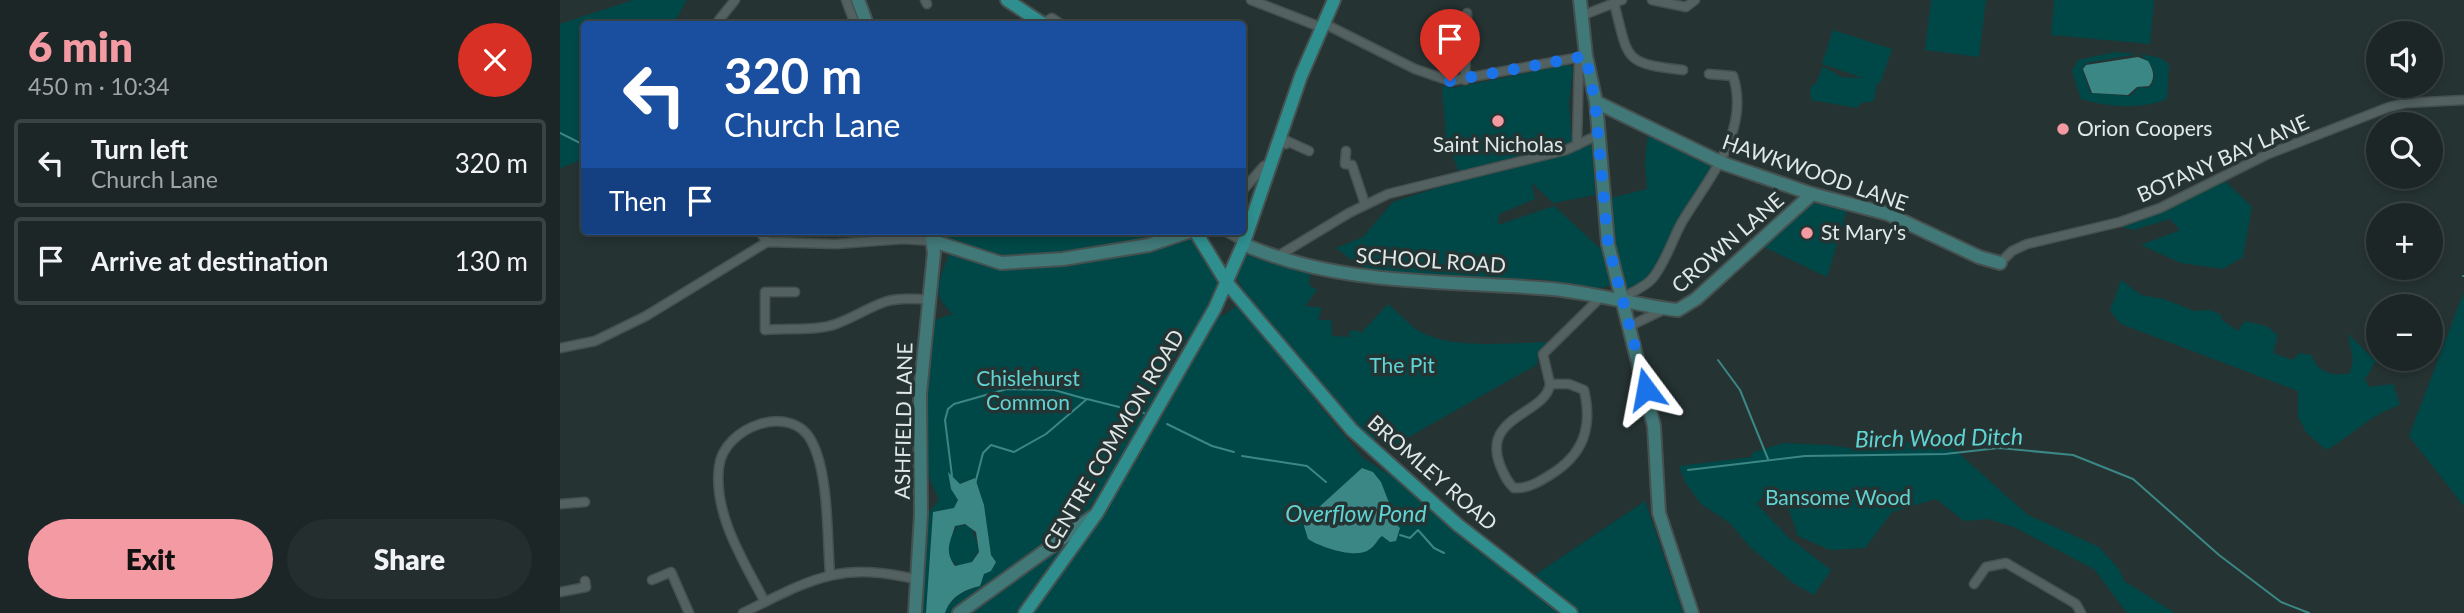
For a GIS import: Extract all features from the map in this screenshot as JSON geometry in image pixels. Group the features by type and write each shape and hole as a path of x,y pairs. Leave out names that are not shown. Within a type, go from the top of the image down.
{"main road":[{"path":"1007,0 1038,21"},
{"name":"CENTRE COMMON ROAD","path":"1025,613 1097,513 1182,370 1227,282 1244,243 1301,76 1334,0"},
{"name":"BROMLEY ROAD","path":"1196,235 1227,282 1352,430 1458,525 1571,613"}],"street":[{"path":"719,20 735,0"},
{"path":"846,0 854,21"},
{"path":"858,0 866,21"},
{"path":"1251,0 1324,26 1415,69 1450,81 1582,57"},
{"path":"1577,145 1582,57 1580,0"},
{"path":"1651,0 1686,6 1695,0"},
{"path":"1581,16 1618,1 1626,50 1635,61 1645,66 1683,70"},
{"path":"1465,80 1467,13"},
{"path":"1582,57 1595,102 1606,234 1620,299 1630,326 1654,426 1660,513 1692,613"},
{"path":"1620,299 1652,280 1683,221 1722,163 1735,117 1738,92 1733,76 1709,74"},
{"name":"BOTANY BAY LANE","path":"2000,262 2012,251 2027,244 2120,222 2160,208 2266,155 2389,107 2406,103 2464,100"},
{"name":"HAWKWOOD LANE","path":"1595,102 1722,163 1812,194 1888,214 1979,257 2000,262"},
{"path":"1279,256 1365,204 1388,194 1577,145 1619,114"},
{"path":"1278,142 1286,144 1287,141 1309,151"},
{"path":"1346,151 1345,164 1352,165 1365,204"},
{"path":"1246,186 1264,166 1271,163"},
{"name":"CROWN LANE","path":"1620,299 1665,309 1684,308 1812,194"},
{"path":"763,235 767,242"},
{"path":"863,235 864,242"},
{"path":"560,348 596,341 646,316 767,242 864,242 932,236 1002,263 1063,259 1137,247 1179,235"},
{"path":"1231,235 1244,243"},
{"name":"ASHFIELD LANE","path":"915,613 919,580 920,406 930,300 932,236"},
{"name":"SCHOOL ROAD","path":"1244,243 1279,256 1338,272 1391,281 1474,283 1620,299"},
{"path":"795,292 765,292 765,330 835,325 869,306 891,299 930,300"},
{"path":"1550,384 1569,384 1584,390 1588,405 1581,447 1572,462 1540,481 1514,488 1507,482 1498,460 1500,436 1512,419 1549,391 1550,384 1543,354 1602,296"},
{"name":"CROWN LANE","path":"1630,326 1665,309"},
{"path":"765,602 734,540 719,488 721,456 740,432 749,427 779,422 792,424 804,430 813,442 821,473 830,574"},
{"path":"560,505 585,502"},
{"path":"959,613 1097,513"},
{"path":"1973,584 1986,567 2006,563 2076,604 2081,613"},
{"path":"743,613 830,574 863,570 919,580"},
{"path":"652,580 671,572 689,613"},
{"path":"560,592 586,587 585,581"}],"green space":[{"path":"633,0 687,0 675,21 581,21 581,160 560,168 560,24"},
{"path":"1931,0 1986,0 1979,57 1925,50"},
{"path":"2054,0 2154,0 2150,44 2051,35"},
{"path":"1833,30 1892,49 1880,83 1877,83 1874,101 1861,103 1857,108 1811,100 1810,88 1817,82 1823,66 1841,77 1863,78 1822,64"},
{"path":"2115,52 2137,54 2087,63 2082,68 2090,93 2130,96 2139,87 2148,88 2153,84 2154,74 2152,66 2141,54 2160,58 2169,64 2167,99 2147,105 2124,106 2081,99 2072,71 2078,60"},
{"path":"1572,66 1573,70 1569,103 1572,143 1459,171 1446,139 1442,86 1453,88"},
{"path":"1648,134 1717,166 1679,221 1651,274 1625,293 1611,238 1606,199 1647,189 1645,161"},
{"path":"1588,145 1592,146 1595,195 1553,203 1531,182 1535,199 1499,214 1498,225 1554,206 1603,251 1610,285 1598,289 1539,279 1460,279 1367,271 1336,248 1363,237 1393,202 1452,183 1569,154"},
{"path":"2225,181 2252,207 2243,257 2223,269 2181,263 2141,245 2180,230 2170,219 2133,230 2118,226 2140,221"},
{"path":"1813,203 1848,207 1827,277 1762,246"},
{"name":"Chislehurst Common","path":"940,235 1159,235 1135,242 1192,238 1219,280 1220,286 1216,288 1206,314 1175,356 1150,414 1022,613 945,613 959,595 980,586 984,574 996,561 991,555 981,494 977,485 973,478 960,484 949,474 951,489 958,500 954,508 933,512 926,613 922,613 929,512 939,500 926,470 925,403 931,321 953,314 944,305 938,288 951,243"},
{"name":"The Pit","path":"1251,252 1310,273 1309,285 1317,290 1305,306 1322,308 1318,320 1331,320 1332,336 1351,337 1348,332 1356,330 1361,333 1388,304 1412,326 1440,339 1476,344 1546,342 1537,359 1538,364 1391,447 1380,437 1373,441 1351,421 1249,301 1237,278 1246,255"},
{"path":"2121,280 2141,295 2164,299 2194,311 2210,310 2221,315 2222,320 2238,331 2245,321 2266,326 2278,335 2273,353 2292,360 2300,353 2311,355 2322,370 2332,374 2350,373 2353,360 2348,334 2366,351 2366,371 2370,371 2365,379 2369,387 2393,384 2400,405 2380,414 2326,450 2306,432 2298,417 2298,391 2121,324 2110,311"},
{"path":"2464,292 2464,506 2409,436 2434,371 2443,371 2443,347"},
{"path":"1239,304 1285,363 1299,374 1316,401 1363,458 1406,485 1466,542 1523,583 1645,501 1683,613 1026,613 1152,430 1162,405 1219,314 1223,316"},
{"name":"Bansome Wood","path":"1895,442 1946,442 2028,515 2099,547 2119,569 2124,581 2175,613 2127,613 2094,569 2014,527 1988,519 1964,521 1936,499 1892,512 1865,548 1830,550 1798,536 1786,501 1765,487 1766,492 1757,504 1788,537 1831,570 1814,595 1793,583 1750,547 1730,523 1701,504 1685,482 1679,466 1752,457 1752,453 1783,443 1863,450"},
{"path":"958,524 971,527 979,549 972,562 959,567 950,559 948,544"}],"water":[{"path":"2138,57 2148,61 2151,67 2153,77 2149,86 2137,87 2128,95 2092,93 2083,69 2086,65"},
{"name":"Overflow Pond","path":"1362,468 1373,472 1381,482 1393,513 1390,518 1400,528 1396,541 1390,542 1382,536 1364,552 1348,553 1329,549 1308,539 1304,526 1307,518"},
{"path":"948,472 960,484 975,478 984,505 991,555 996,562 991,571 984,574 980,586 959,595 945,613 926,613 933,512 954,508 958,500 951,489","holes":["965,524 976,532 979,552 972,562 955,566 949,551 955,526"]}],"waterway":[{"path":"560,133 581,144"},
{"path":"1718,360 1740,390 1768,459"},
{"path":"952,476 945,420 948,409 954,404 1007,389 1054,390 1086,399"},
{"path":"975,484 983,453 991,445 1014,452 1046,434 1087,399 1119,407"},
{"path":"1125,409 1144,413"},
{"path":"1167,424 1212,446 1234,452"},
{"name":"Birch Wood Ditch","path":"1688,470 1805,456 1945,454 1999,448 2073,455 2133,479 2219,555 2281,602 2309,613"},
{"path":"1242,456 1307,466 1326,482"},
{"path":"1400,535 1410,538 1418,530 1434,548 1444,553"}],"place":[{"name":"Saint Nicholas","path":"1498,121"},
{"name":"Orion Coopers","path":"2063,129"},
{"name":"St Mary's","path":"1807,233"}],"route":[{"path":"1450,81 1586,56 1595,102 1608,244 1620,299 1636,344 1646,389"}]}
